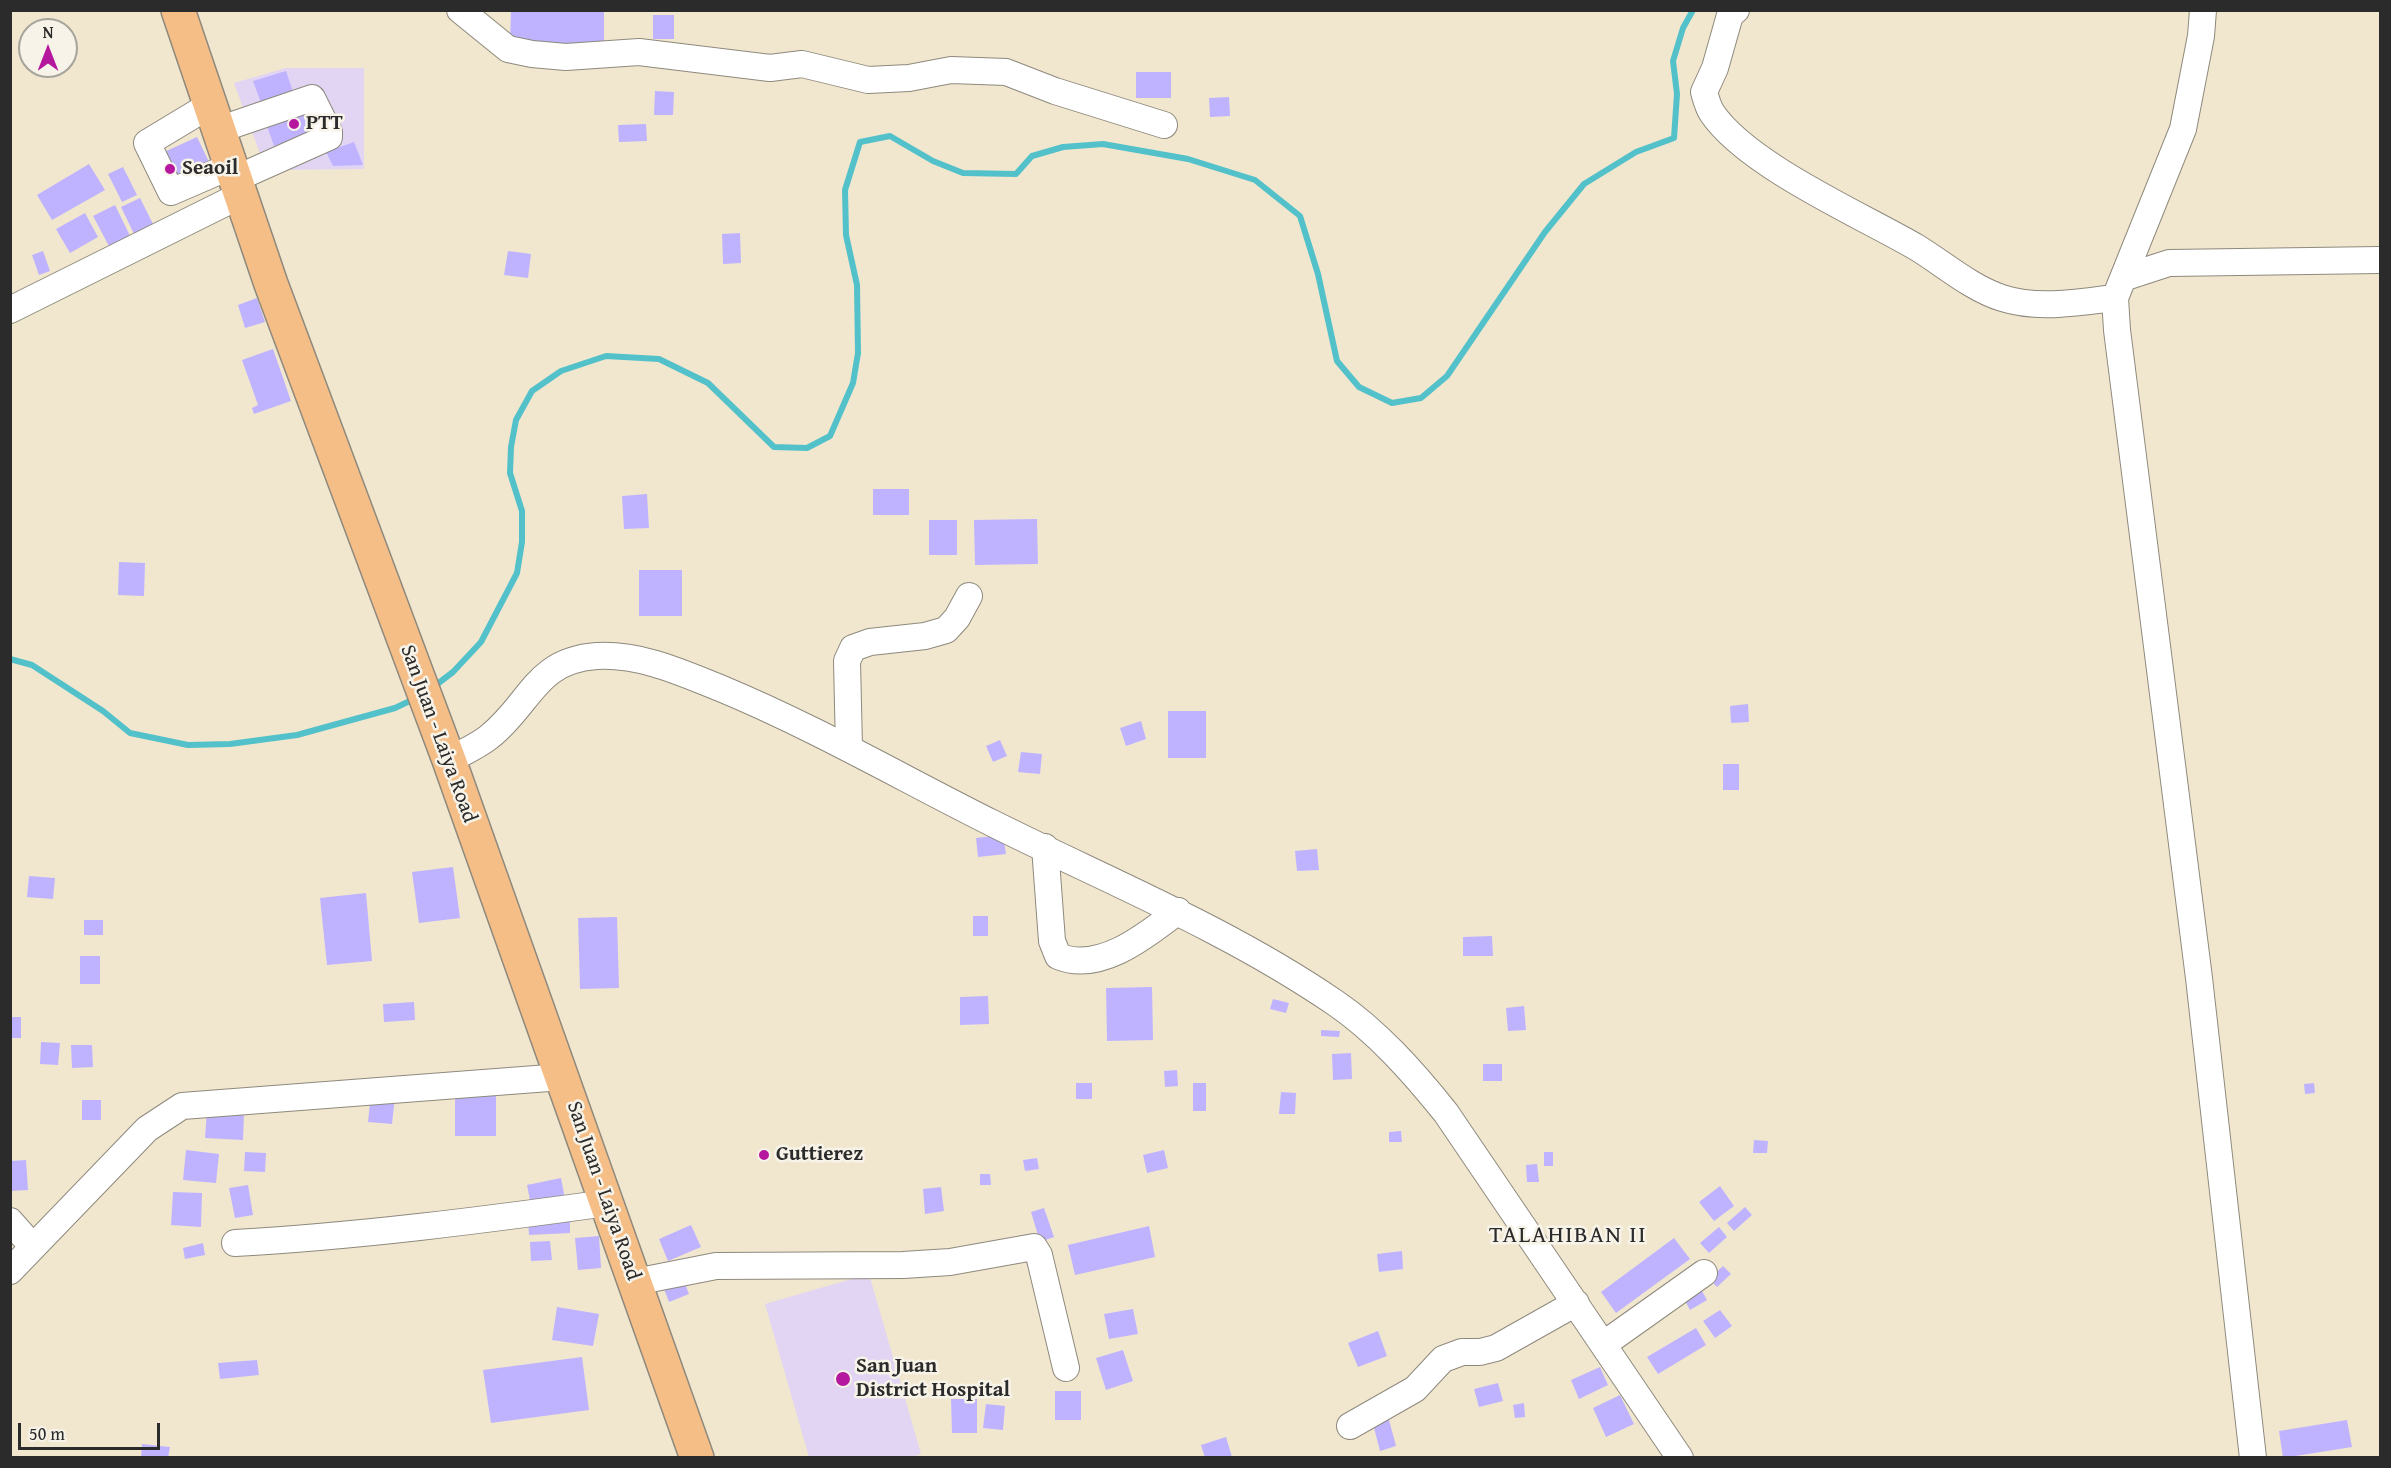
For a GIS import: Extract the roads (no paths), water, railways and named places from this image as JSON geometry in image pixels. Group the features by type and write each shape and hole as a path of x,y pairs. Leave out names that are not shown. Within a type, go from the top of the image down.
{"main road":[{"name":"San Juan - Laiya Road","path":"178,10 236,180 449,760 697,1458"}],"street":[{"path":"460,10 508,49 532,54 566,57 639,52 770,68 802,64 868,80 909,78 951,70 1006,72 1055,91 1164,125"},
{"path":"1736,10 1730,15 1715,68 1704,92 1711,113 1754,153 1792,178 1935,258 1973,285 2001,298 2028,304 2061,305 2119,288 2169,263 2380,260"},
{"path":"2203,10 2201,36 2182,129 2119,288 2145,565 2199,978 2253,1458"},
{"path":"10,310 236,180 329,137 329,132 312,98 214,118 147,143 171,192 236,180"},
{"path":"849,748 847,661 853,648 870,642 926,636 946,630 969,596"},
{"path":"449,760 488,738 520,708 534,685 552,669 571,660 596,656 630,657 666,666 760,705 1178,912 1274,963 1337,1004 1420,1080 1446,1113 1680,1458"},
{"path":"1045,848 1052,941 1058,956 1068,960 1089,961 1127,946 1178,912"},
{"path":"10,1271 147,1129 182,1106 562,1077"},
{"path":"235,1244 454,1224 607,1203"},
{"path":"10,1221 33,1247"},
{"path":"635,1282 716,1266 915,1265 950,1262 1034,1247 1039,1255 1066,1368"},
{"path":"1604,1344 1704,1273"},
{"path":"1350,1426 1415,1389 1443,1359 1462,1352 1480,1352 1496,1348 1576,1303"}],"waterway":[{"path":"432,688 453,672 481,642 517,573 522,542 522,511 510,473 511,447 516,420 532,391 561,371 606,356 659,359 708,383 774,447 807,448 830,436 853,383 858,353 857,285 846,235 845,190 860,142 890,136 933,161 963,173 1016,174 1032,156 1063,147 1103,144 1188,159 1255,180 1300,216 1318,274 1337,361 1359,387 1392,403 1421,398 1447,376 1545,232 1584,184 1636,152 1674,138 1677,94 1673,61 1683,28 1693,10"},
{"path":"10,659 32,665 103,711 130,733 188,745 230,744 297,735 395,708 416,698"}],"place":[{"name":"PTT","path":"294,124"},
{"name":"Seaoil","path":"170,169"},
{"name":"Guttierez","path":"764,1155"},
{"name":"San Juan District Hospital","path":"843,1379"}],"district":[{"name":"TALAHIBAN II","path":"1568,1236"}]}
